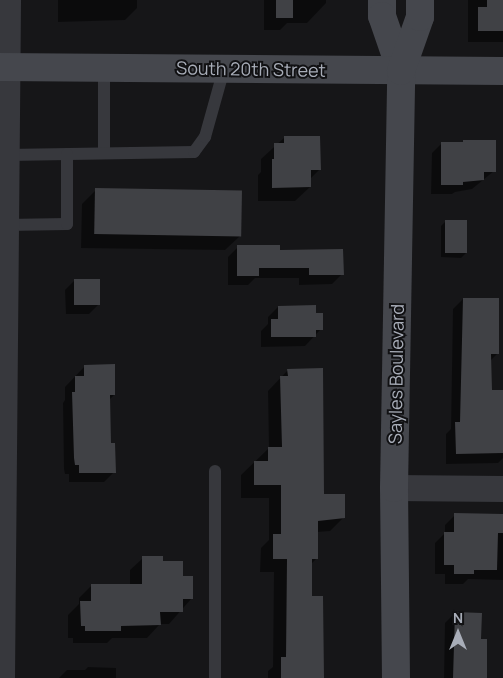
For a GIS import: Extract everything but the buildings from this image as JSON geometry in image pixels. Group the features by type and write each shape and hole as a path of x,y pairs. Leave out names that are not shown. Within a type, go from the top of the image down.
{"main road":[{"name":"Sayles Boulevard","path":"382,0 382,16 401,71"},
{"name":"Sayles Boulevard","path":"396,678 394,488 401,71 420,17 420,0"},
{"name":"South 20th Street","path":"4,67 503,71"}],"street":[{"path":"2,678 2,405 7,155 4,67 8,0"},
{"path":"394,488 503,489"}],"lane":[{"path":"104,68 104,153"},
{"path":"7,155 194,152 205,137 224,69"},
{"path":"6,225 67,224 67,154"},
{"path":"215,471 215,678"}]}
